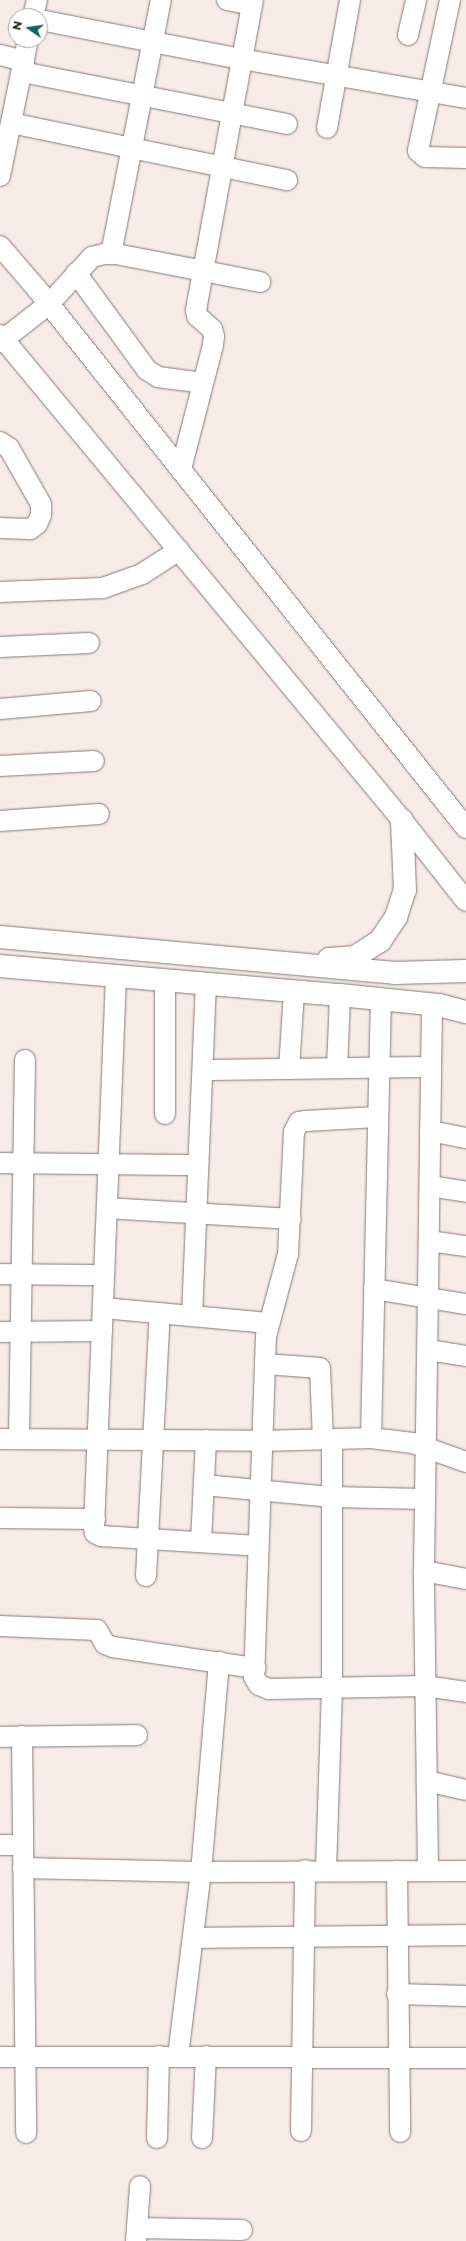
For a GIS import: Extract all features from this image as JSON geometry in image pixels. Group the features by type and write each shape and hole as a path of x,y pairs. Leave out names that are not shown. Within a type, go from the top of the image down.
{"main road":[{"path":"288,963 355,957 380,941 396,917 405,890 402,820"},
{"path":"0,937 394,973 466,971"},
{"path":"0,966 432,1004 466,1012"}],"street":[{"path":"111,254 161,0"},
{"path":"181,469 204,383 214,336 212,329 197,316 203,270 241,59 253,2 227,0"},
{"path":"327,128 350,0"},
{"path":"408,35 416,0"},
{"path":"450,0 418,151 425,157 466,158"},
{"path":"48,22 241,59 430,93 466,98"},
{"path":"0,176 26,48"},
{"path":"0,55 23,66 142,98 288,124"},
{"path":"11,123 287,180"},
{"path":"0,246 49,304 466,828"},
{"path":"260,282 203,270 111,254 92,257 49,304 1,339 179,550 402,820 466,901"},
{"path":"76,273 147,370 158,377 204,383"},
{"path":"0,442 12,454 41,504 41,515 37,524 30,529 0,528"},
{"path":"0,592 102,588 142,574 179,550"},
{"path":"0,647 89,644"},
{"path":"0,709 91,701"},
{"path":"0,766 94,761"},
{"path":"0,821 99,814"},
{"path":"116,976 95,1519 96,1533 101,1536 258,1546"},
{"path":"165,980 165,1114"},
{"path":"192,1316 206,984"},
{"path":"289,1069 294,991"},
{"path":"337,1068 340,995"},
{"path":"371,1438 377,1117 381,999"},
{"path":"428,1871 424,1571 432,1004"},
{"path":"25,1060 21,1332 9,1439 261,1441 371,1438 397,1440 466,1462"},
{"path":"203,1070 431,1067"},
{"path":"377,1117 306,1121 296,1126 291,1219 284,1277 268,1323 261,1441 254,1677 259,1685 269,1690 332,1687 425,1686 466,1692"},
{"path":"430,1131 466,1138"},
{"path":"0,1163 198,1165"},
{"path":"430,1186 466,1192"},
{"path":"107,1208 291,1219"},
{"path":"429,1240 466,1246"},
{"path":"0,1274 104,1275"},
{"path":"374,1289 466,1304"},
{"path":"103,1308 268,1323"},
{"path":"146,1576 160,1313"},
{"path":"0,1332 102,1331"},
{"path":"428,1350 466,1356"},
{"path":"265,1364 320,1368 332,1497 332,1687 326,1870"},
{"path":"201,1542 206,1440"},
{"path":"204,1485 332,1497 425,1499"},
{"path":"0,1518 95,1519"},
{"path":"424,1571 466,1579"},
{"path":"0,1626 97,1630 105,1644 113,1647 255,1668"},
{"path":"157,2138 169,2056 193,1938 201,1872 219,1662"},
{"path":"0,1737 137,1735"},
{"path":"22,1736 26,2133"},
{"path":"427,1781 466,1790"},
{"path":"0,1845 23,1845"},
{"path":"23,1868 201,1872 305,1870 466,1871"},
{"path":"301,2130 305,1870"},
{"path":"397,1871 397,2058 400,2132"},
{"path":"193,1938 466,1935"},
{"path":"397,1994 466,1996"},
{"path":"0,2057 206,2056 466,2058"},
{"path":"202,2138 206,2056"},
{"path":"140,2186 136,2235 242,2230"}]}
